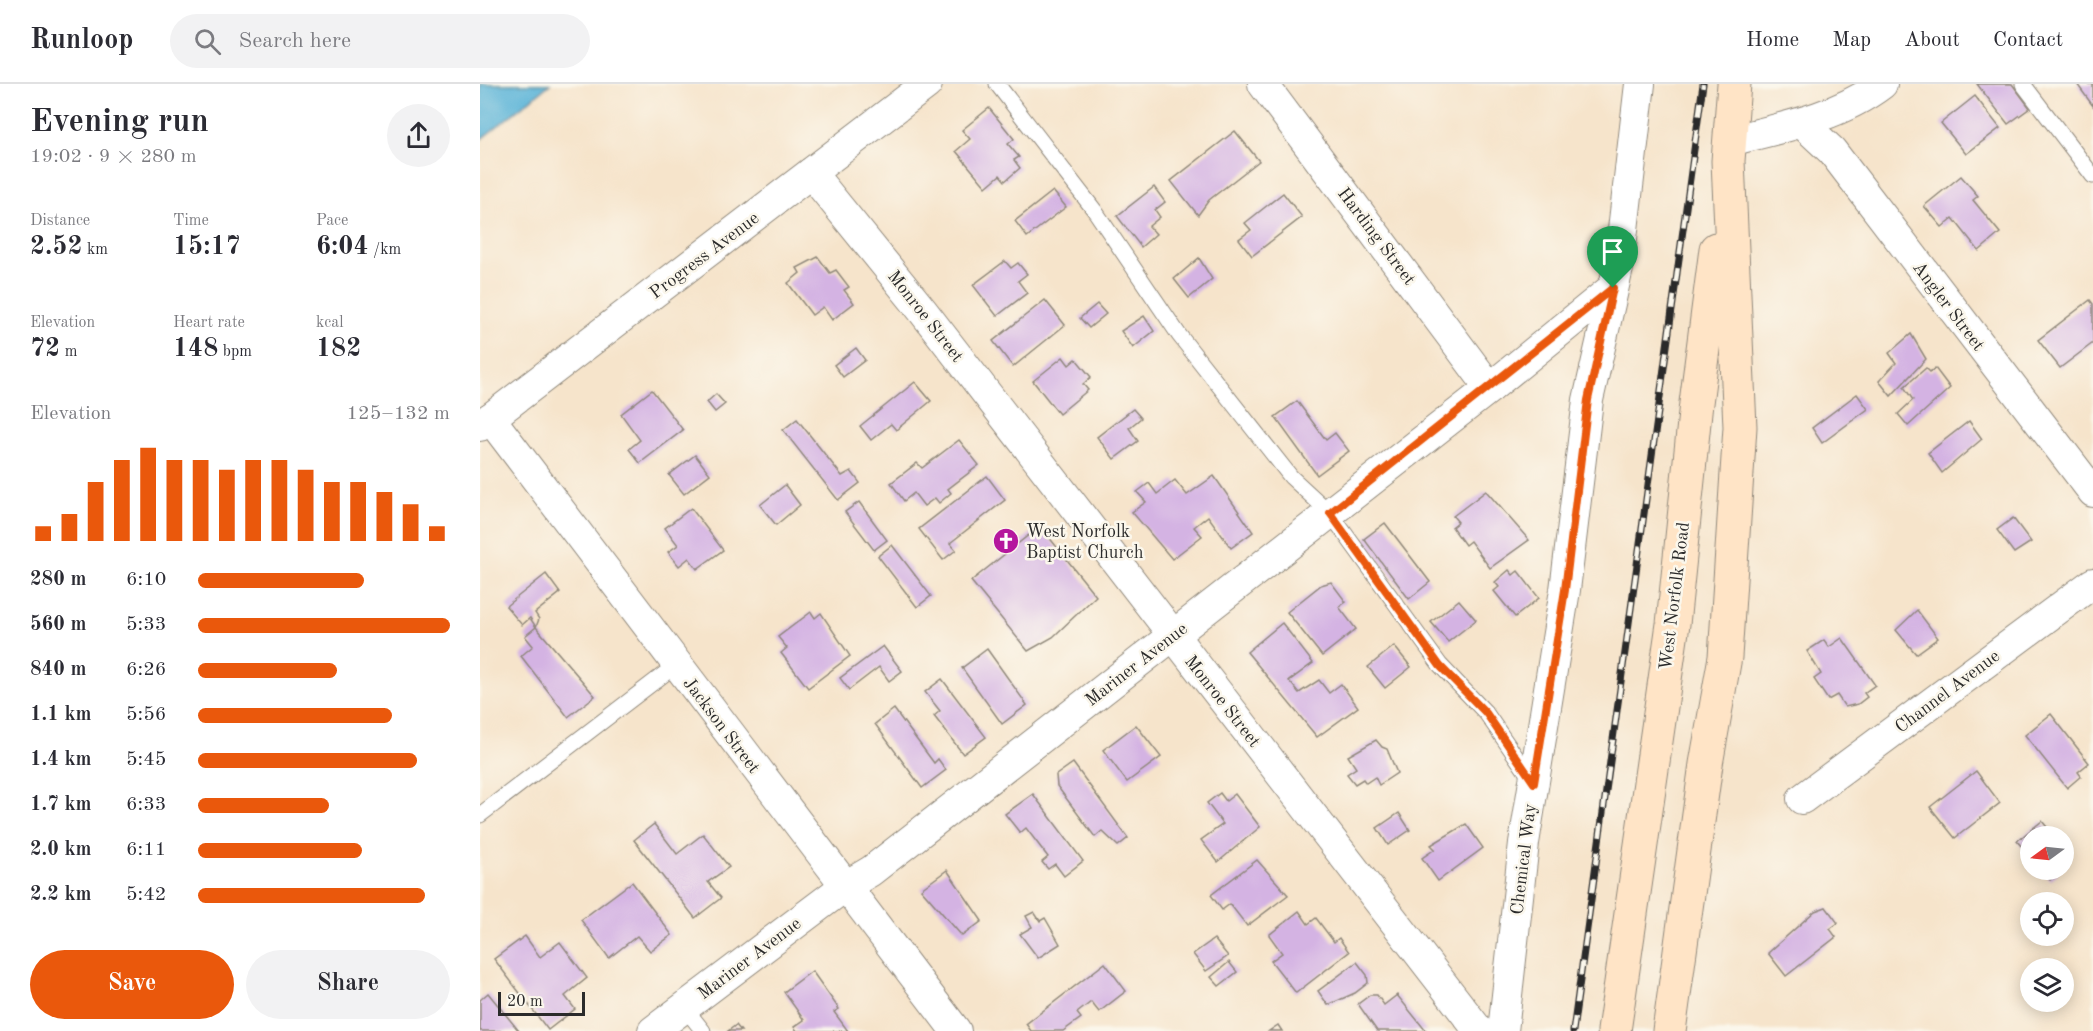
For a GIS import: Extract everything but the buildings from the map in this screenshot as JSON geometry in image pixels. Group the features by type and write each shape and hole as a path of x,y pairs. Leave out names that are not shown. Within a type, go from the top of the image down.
{"street":[{"name":"Progress Avenue","path":"485,422 927,84"},
{"name":"Harding Street","path":"1263,84 1490,388"},
{"name":"Chemical Way","path":"1503,1031 1524,843 1565,590 1588,400 1619,264 1641,84"},
{"name":"West Norfolk Road","path":"1614,1031 1672,624 1734,84"},
{"path":"1728,151 1802,123 1870,93 1882,84"},
{"name":"Angler Street","path":"1802,123 1832,151 2093,492"},
{"name":"West Norfolk Road","path":"1669,1031 1706,764 1725,657 1740,427 1728,151"},
{"name":"Monroe Street","path":"811,173 922,310 1479,1031"},
{"name":"Mariner Avenue","path":"653,1031 844,887 871,871 1490,388 1613,288"},
{"name":"Jackson Street","path":"485,422 676,664 956,1031"},
{"name":"Channel Avenue","path":"1802,799 2093,583"}],"lane":[{"path":"997,84 1095,211 1179,335 1292,477 1330,513 1440,666 1486,713 1534,783"},
{"path":"2023,84 2093,176"},
{"path":"480,814 676,664"},
{"path":"684,1007 703,1031"}],"water":[{"path":"480,84 550,84 480,140"}],"railway":[{"path":"1573,1031 1703,84"}],"place":[{"name":"West Norfolk Baptist Church","path":"1006,541"}],"route":[{"path":"1613,288 1588,400 1565,590 1534,783 1486,713 1440,666 1330,513 1613,288"}]}
